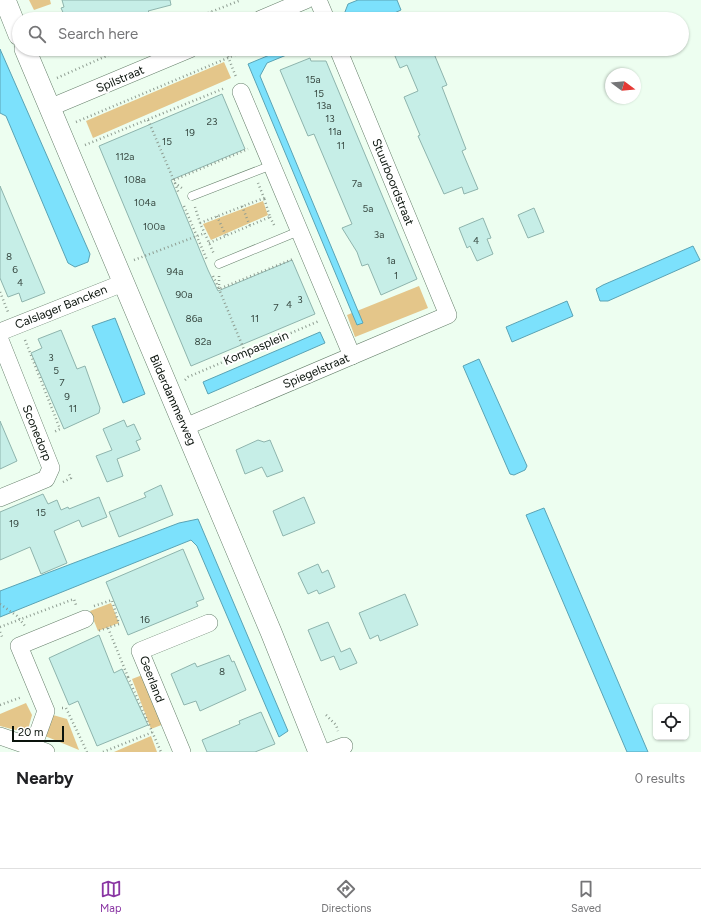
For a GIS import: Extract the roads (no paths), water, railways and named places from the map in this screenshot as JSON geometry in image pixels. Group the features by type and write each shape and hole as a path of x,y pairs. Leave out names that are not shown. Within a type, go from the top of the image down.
{"street":[{"path":"5,0 12,18"},
{"path":"278,12 306,0"},
{"path":"318,0 323,12"},
{"name":"Bilderdammerweg","path":"28,56 119,275 185,427 319,752"},
{"name":"Spilstraat","path":"49,108 173,56"},
{"name":"Stuurboordstraat","path":"341,56 448,315"},
{"path":"240,88 352,356"},
{"name":"Calslager Bancken","path":"0,332 119,275"},
{"name":"Spiegelstraat","path":"185,427 448,315"},
{"name":"Sconedorp","path":"0,340 51,468 46,479 0,498"},
{"path":"0,736 40,750 46,712 19,646 83,620"},
{"name":"Geerland","path":"182,752 140,651 209,623"},
{"path":"328,752 344,746"}],"lane":[{"path":"192,196 272,164"},
{"path":"219,264 299,231"}],"water":[{"path":"358,0 397,0 401,10 397,12 345,12 348,4"},
{"path":"0,49 90,254 88,262 75,267 68,263 6,116 0,113"},
{"path":"267,56 284,56 267,63 260,76 363,323 357,325 248,64"},
{"path":"693,246 700,260 608,301 600,301 596,289"},
{"path":"567,301 573,316 512,342 506,327"},
{"path":"115,318 145,394 123,403 92,326"},
{"path":"320,332 325,343 208,394 203,382"},
{"path":"479,359 527,466 525,470 514,475 510,474 463,366"},
{"path":"544,508 648,752 627,752 526,515"},
{"path":"198,519 288,731 279,737 197,546 191,540 0,617 0,591 179,523"}]}
